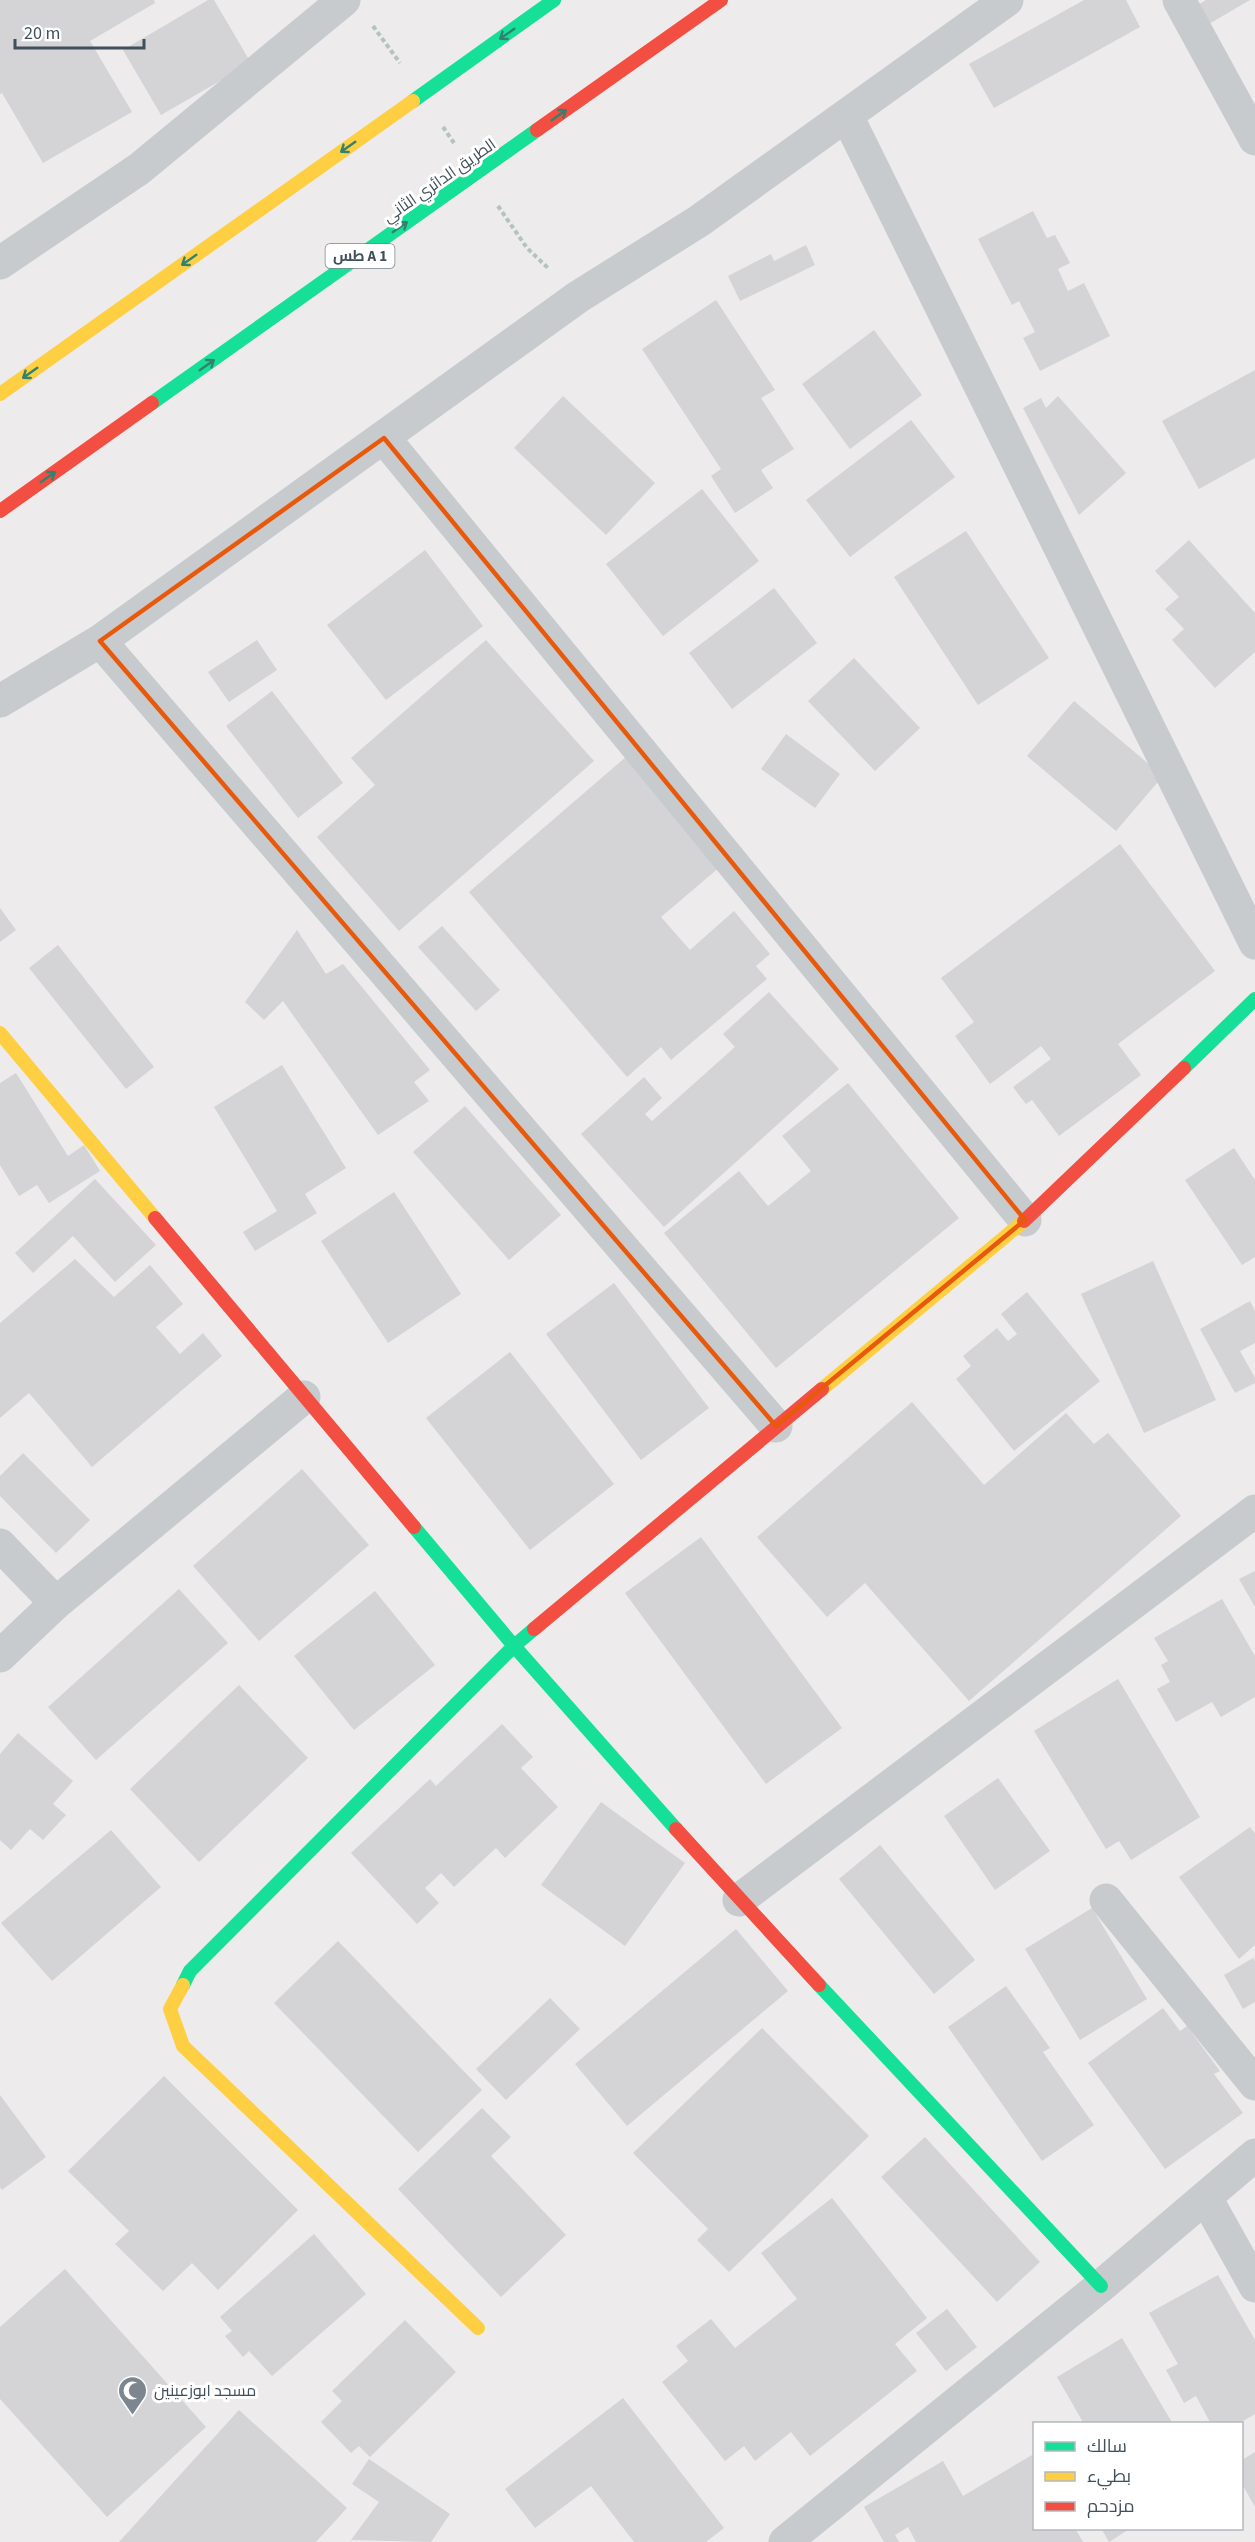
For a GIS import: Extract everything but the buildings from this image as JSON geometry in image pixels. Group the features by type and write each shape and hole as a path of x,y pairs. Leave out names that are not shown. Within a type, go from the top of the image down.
{"main road":[{"path":"0,394 554,0"},
{"name":"الطريق الدائري الثاني","path":"0,511 721,0"},
{"path":"478,2328 183,2046 170,2009 190,1971 514,1646 1025,1220 1255,999"},
{"path":"0,1033 514,1646 739,1899 1101,2286"}],"street":[{"path":"0,262 139,169 344,0"},
{"path":"0,701 100,641 578,297 699,221 1007,0"},
{"path":"1179,0 1255,139"},
{"path":"847,116 1255,943"},
{"path":"384,438 1025,1220"},
{"path":"100,641 776,1426"},
{"path":"0,1656 56,1603 304,1397"},
{"path":"739,1899 1255,1511"},
{"path":"0,1545 56,1603"},
{"path":"1106,1900 1255,2084"},
{"path":"785,2542 1101,2286 1255,2155"},
{"path":"1206,2198 1255,2286"}],"highlighted area":[{"path":"384,438 1025,1220 776,1426 100,641"}],"traffic: fast":[{"path":"413,101 554,0"},
{"path":"152,403 537,130"},
{"path":"1184,1068 1255,999"},
{"path":"414,1527 514,1646 676,1829"},
{"path":"183,1985 190,1971 514,1646 534,1629"},
{"path":"819,1985 1101,2286"}],"traffic: slow":[{"path":"0,394 413,101"},
{"path":"0,1033 155,1218"},
{"path":"822,1389 1024,1221"},
{"path":"183,1985 170,2009 183,2046 478,2328"}],"traffic: jam":[{"path":"537,130 721,0"},
{"path":"0,511 152,403"},
{"path":"1024,1221 1184,1068"},
{"path":"155,1218 414,1527"},
{"path":"534,1629 822,1389"},
{"path":"676,1829 819,1985"}],"place":[{"name":"مسجد ابوزعينين","path":"133,2416"}]}
